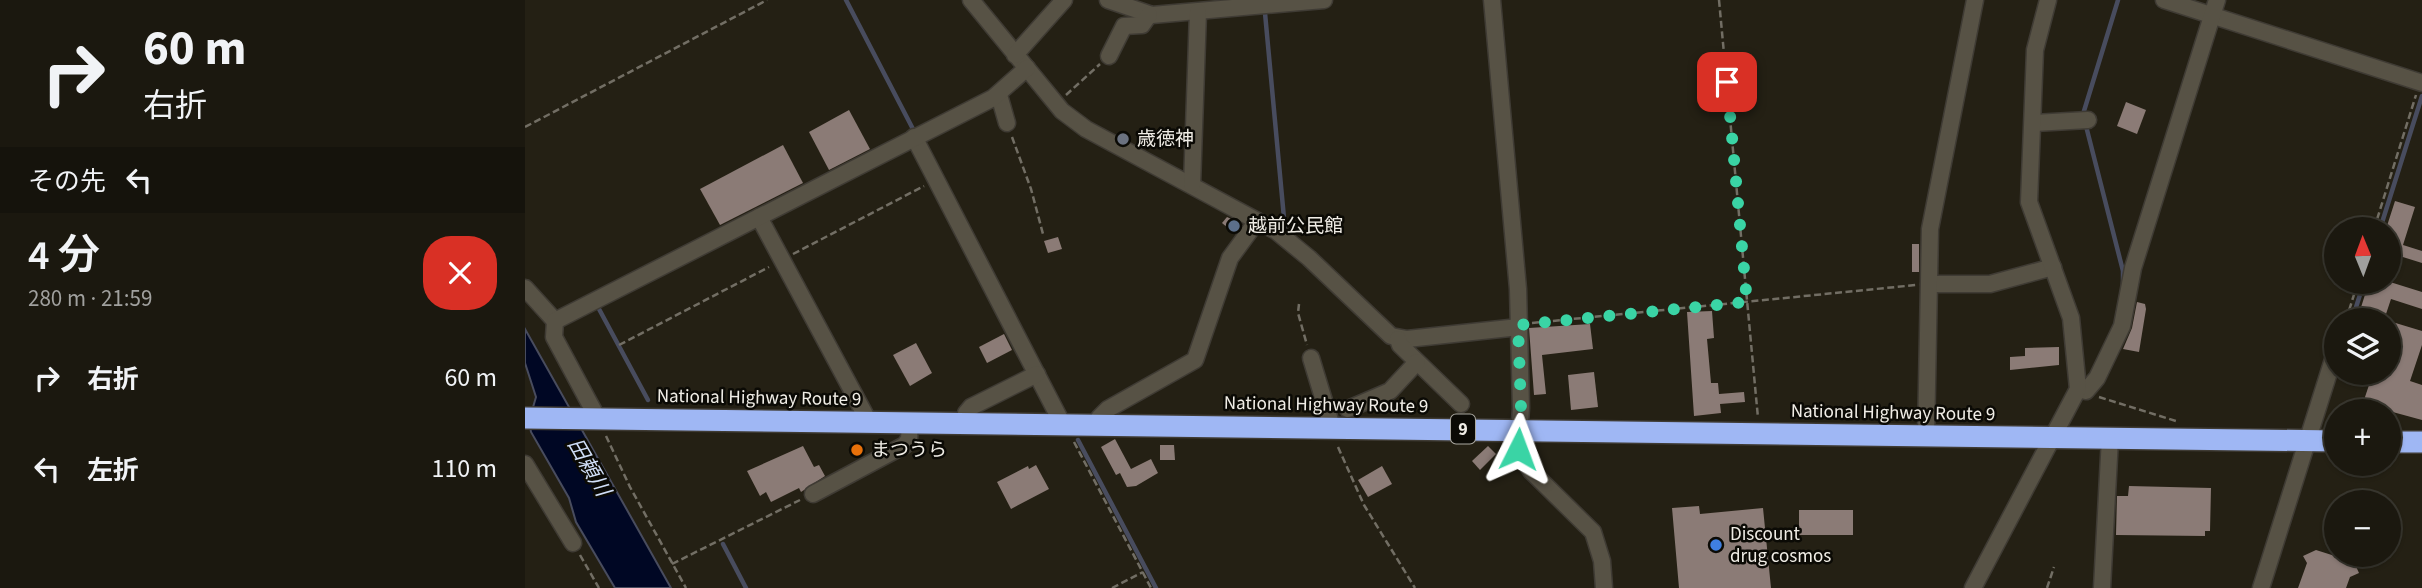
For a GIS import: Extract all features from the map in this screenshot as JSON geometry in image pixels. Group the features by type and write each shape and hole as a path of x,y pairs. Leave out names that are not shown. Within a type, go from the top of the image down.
{"highway":[{"name":"National Highway Route 9","path":"525,418 2324,441"},
{"path":"2401,442 2422,442"}],"street":[{"path":"971,0 1056,105 1086,129 1257,221 1309,258 1387,332 1398,339 1518,326"},
{"path":"1015,54 1064,0"},
{"path":"1108,0 1149,15 1324,0"},
{"path":"1492,0 1518,289 1518,449 1531,471 1586,524 1597,539 1604,588"},
{"path":"1926,436 1931,215 1975,0"},
{"path":"2047,0 2035,50 2029,202 2071,318 2082,390"},
{"path":"2164,0 2215,8 2421,82"},
{"path":"1973,588 2052,437 2082,390 2097,378 2122,326 2133,268 2215,8"},
{"path":"1192,186 1198,12"},
{"path":"1109,56 1124,26 1142,25 1149,15"},
{"path":"555,321 999,94 1027,68"},
{"path":"999,94 1007,123"},
{"path":"2034,123 2088,120"},
{"path":"914,137 1063,425"},
{"path":"759,217 869,422"},
{"path":"1098,426 1099,418 1108,409 1195,360 1230,258 1257,221"},
{"path":"1929,284 1990,284 2053,267"},
{"path":"525,288 555,321 554,337 594,419"},
{"path":"1398,339 1400,345 1461,404"},
{"path":"1311,358 1332,428"},
{"path":"1348,409 1390,391 1417,362"},
{"path":"965,424 966,413 971,407 1037,374"},
{"path":"2261,588 2325,385"},
{"path":"813,494 905,445 909,439 909,423"},
{"path":"2102,588 2110,438"},
{"path":"525,464 573,543"}],"path":[{"path":"525,127 767,0"},
{"path":"1719,0 1758,415"},
{"path":"1056,105 1109,56"},
{"path":"2378,217 2421,82"},
{"path":"1007,123 1031,189 1043,234"},
{"path":"1518,326 1929,284"},
{"path":"1299,304 1298,313 1311,358"},
{"path":"2082,390 2176,421"},
{"path":"594,419 686,588"},
{"path":"1063,425 1151,588"},
{"path":"1332,428 1344,464 1364,505 1415,588"},
{"path":"672,565 813,494"},
{"path":"573,543 599,588"},
{"path":"2047,588 2054,567"},
{"path":"1112,588 1143,572"}],"water":[{"name":"田頼川","path":"525,329 671,588 615,588 576,522 569,498 531,432 529,421 536,397 525,363"}],"building":[{"path":"2126,102 2146,110 2137,134 2117,126"},
{"path":"849,110 870,149 829,170 809,132"},
{"path":"783,145 803,183 720,225 700,189"},
{"path":"2395,201 2415,207 2403,245 2422,251 2422,263 2401,256 2401,217 2390,217"},
{"name":"越前公民館","path":"1227,217 1242,224 1235,234 1222,223"},
{"path":"1058,237 1062,249 1048,253 1044,241"},
{"path":"1912,244 1919,244 1919,272 1912,272"},
{"path":"2401,285 2422,292 2422,309 2391,299 2388,308 2361,308 2365,294 2401,294"},
{"path":"2137,302 2145,304 2146,309 2139,352 2123,349 2132,328"},
{"path":"1712,311 1714,338 1707,339 1711,383 1718,383 1719,394 1744,392 1745,402 1720,404 1721,413 1694,416 1687,312"},
{"path":"1590,324 1593,349 1542,355 1546,394 1534,395 1529,328"},
{"path":"2401,325 2422,331 2422,345 2410,381 2422,385 2422,420 2401,414 2401,399 2364,399 2369,385 2401,385"},
{"path":"1004,334 1012,350 987,363 979,347"},
{"path":"916,343 932,373 910,386 893,355"},
{"path":"2059,347 2059,365 2010,370 2010,357 2025,356 2025,348"},
{"path":"1594,372 1598,407 1571,410 1568,375"},
{"path":"1115,439 1131,469 1151,459 1158,473 1136,486 1127,487 1120,473 1116,475 1101,447"},
{"path":"1160,445 1174,445 1175,460 1160,460"},
{"path":"803,446 814,467 819,465 825,476 801,492 799,488 771,502 766,492 760,496 747,471"},
{"path":"1488,446 1496,454 1480,470 1472,461"},
{"path":"1036,465 1049,489 1011,509 997,482 1028,466 1029,469"},
{"path":"1382,466 1392,484 1368,497 1358,480"},
{"path":"2129,486 2211,488 2210,531 2205,531 2205,536 2116,535 2117,496 2128,496"},
{"path":"1699,506 1700,514 1763,508 1771,588 1679,588 1672,508"},
{"path":"1799,510 1853,510 1853,535 1799,535"},
{"path":"2316,550 2324,553 2324,567 2356,567 2359,573 2350,577 2346,588 2298,588 2307,563 2303,556"}],"waterway":[{"path":"846,0 914,131"},
{"path":"2084,111 2118,0"},
{"path":"1265,13 1285,229"},
{"path":"2384,217 2422,96"},
{"path":"2086,126 2123,271 2123,285"},
{"path":"2356,308 2360,294"},
{"path":"599,309 648,400"},
{"path":"1078,440 1156,588"},
{"path":"723,544 746,588"}],"place":[{"name":"歳徳神","path":"1123,139"},
{"name":"越前公民館","path":"1234,226"},
{"name":"まつうら","path":"857,450"},
{"name":"Discount drug cosmos","path":"1716,545"}],"route":[{"path":"1518,449 1521,408 1518,325 1747,302 1727,82"}]}
